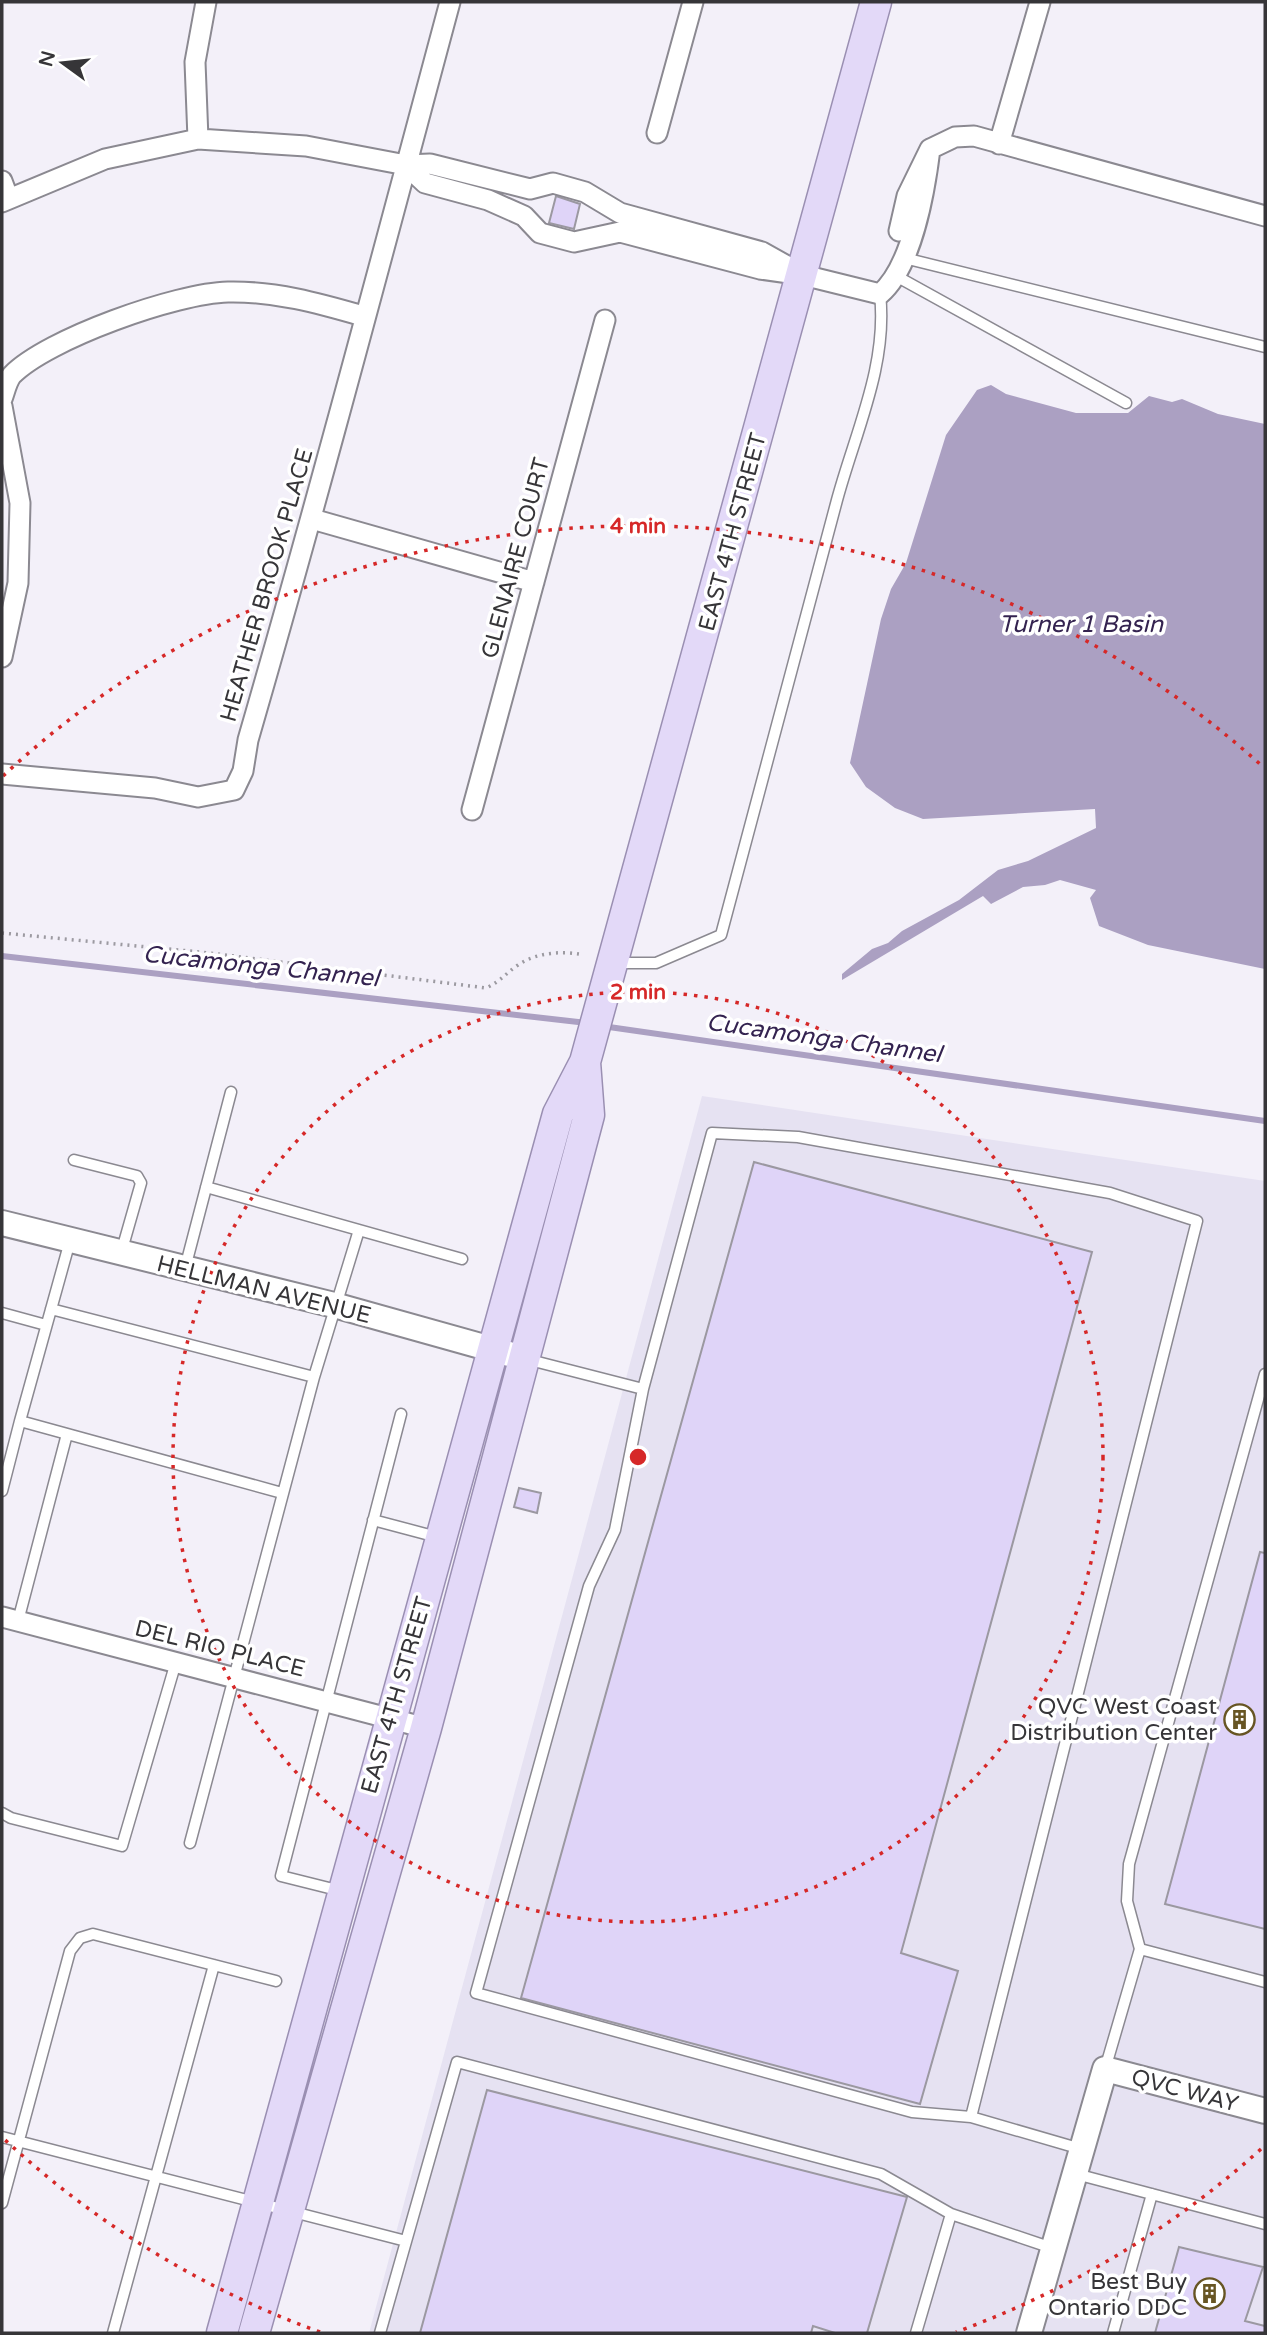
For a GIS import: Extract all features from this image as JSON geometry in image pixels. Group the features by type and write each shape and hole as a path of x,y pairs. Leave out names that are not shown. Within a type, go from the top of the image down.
{"main road":[{"name":"EAST 4TH STREET","path":"222,2333 558,1114 585,1062 613,963 876,2"},
{"name":"EAST 4TH STREET","path":"254,2333 426,1728 589,1115 585,1062"}],"street":[{"path":"198,139 195,62 206,2"},
{"name":"HEATHER BROOK PLACE","path":"2,774 155,788 198,797 234,790 243,771 248,740 312,519 363,316 450,2"},
{"path":"657,133 693,2"},
{"path":"999,144 1040,2"},
{"path":"406,165 425,183 488,200 523,216 540,233 574,242 620,232 760,269 803,275 880,294 900,267 894,253 930,149 963,136 1265,216"},
{"path":"4,193 106,159 198,139 306,146 406,165 430,164 530,189 553,183 586,192 620,213 762,252 803,275"},
{"path":"2,399 10,377 30,360 151,305 226,292 293,296 363,316"},
{"name":"GLENAIRE COURT","path":"472,810 605,320"},
{"path":"2,406 20,503 18,583 2,657"},
{"path":"312,519 534,582"},
{"name":"HELLMAN AVENUE","path":"2,1223 334,1306 525,1359"},
{"name":"DEL RIO PLACE","path":"10,1619 426,1728"},
{"path":"1029,2333 1105,2069"},
{"name":"QVC WAY","path":"1105,2069 1265,2111"}],"lane":[{"path":"900,267 1265,347"},
{"path":"900,267 1126,403"},
{"path":"613,963 656,963 721,935 837,497 877,362 883,325 880,294"},
{"path":"184,1269 231,1092"},
{"path":"971,2117 1197,1221 1096,1190 798,1137 712,1133 643,1389 615,1530 589,1586 476,1993 912,2112 971,2117 1082,2149"},
{"path":"75,1160 137,1176 141,1183 120,1253"},
{"path":"206,1187 462,1259"},
{"path":"190,1843 282,1493 334,1306 359,1230"},
{"path":"2,1491 70,1241"},
{"path":"51,1309 314,1377"},
{"path":"2,1313 46,1325"},
{"path":"525,1359 643,1389"},
{"path":"1105,2069 1140,1949 1127,1900 1129,1864 1265,1374"},
{"path":"342,1891 281,1875 401,1414"},
{"path":"20,1421 282,1493"},
{"path":"10,1619 67,1434"},
{"path":"373,1520 440,1538"},
{"path":"2,1812 11,1818 121,1846 176,1662"},
{"path":"2,2203 70,1951 80,1938 93,1934 276,1981"},
{"path":"1140,1949 1265,1982"},
{"path":"113,2333 214,1965"},
{"path":"380,2333 457,2062 881,2174 951,2214 1052,2248"},
{"path":"2,2137 406,2241"},
{"path":"1074,2174 1265,2224"},
{"path":"1113,2333 1152,2194"},
{"path":"916,2333 951,2214"}],"path":[{"path":"2,933 210,953 486,988 501,982 517,965 536,956 566,952 579,954"}],"shaded area":[{"path":"702,1096 1265,1181 1265,2333 369,2333"}],"water":[{"name":"Turner 1 Basin","path":"991,385 1006,394 1076,413 1128,413 1149,396 1172,402 1182,399 1218,414 1265,424 1265,969 1148,945 1099,926 1090,898 1096,890 1060,880 1045,885 1023,887 991,904 983,896 842,980 842,974 872,949 888,943 902,931 959,900 998,870 1028,861 1096,828 1095,809 923,819 895,808 866,787 850,763 881,619 891,589 906,563 946,435 977,390"}],"building":[{"path":"556,196 580,204 574,229 549,223"},
{"path":"754,1162 1092,1252 901,1953 958,1971 920,2104 521,1998"},
{"path":"519,1488 541,1493 537,1513 514,1507"},
{"name":"QVC West Coast Distribution Center","path":"1260,1552 1265,1553 1265,1929 1165,1904"},
{"path":"487,2090 907,2197 867,2333 835,2333 813,2326 811,2333 420,2333"},
{"name":"Best Buy Ontario DDC","path":"1179,2247 1263,2267 1245,2321 1265,2326 1265,2333 1155,2333"}],"waterway":[{"name":"Cucamonga Channel","path":"2,956 587,1023"},
{"name":"Cucamonga Channel","path":"602,1026 1265,1121"}],"place":[{"name":"QVC West Coast Distribution Center","path":"1240,1719"},
{"name":"Best Buy Ontario DDC","path":"1210,2294"}]}
